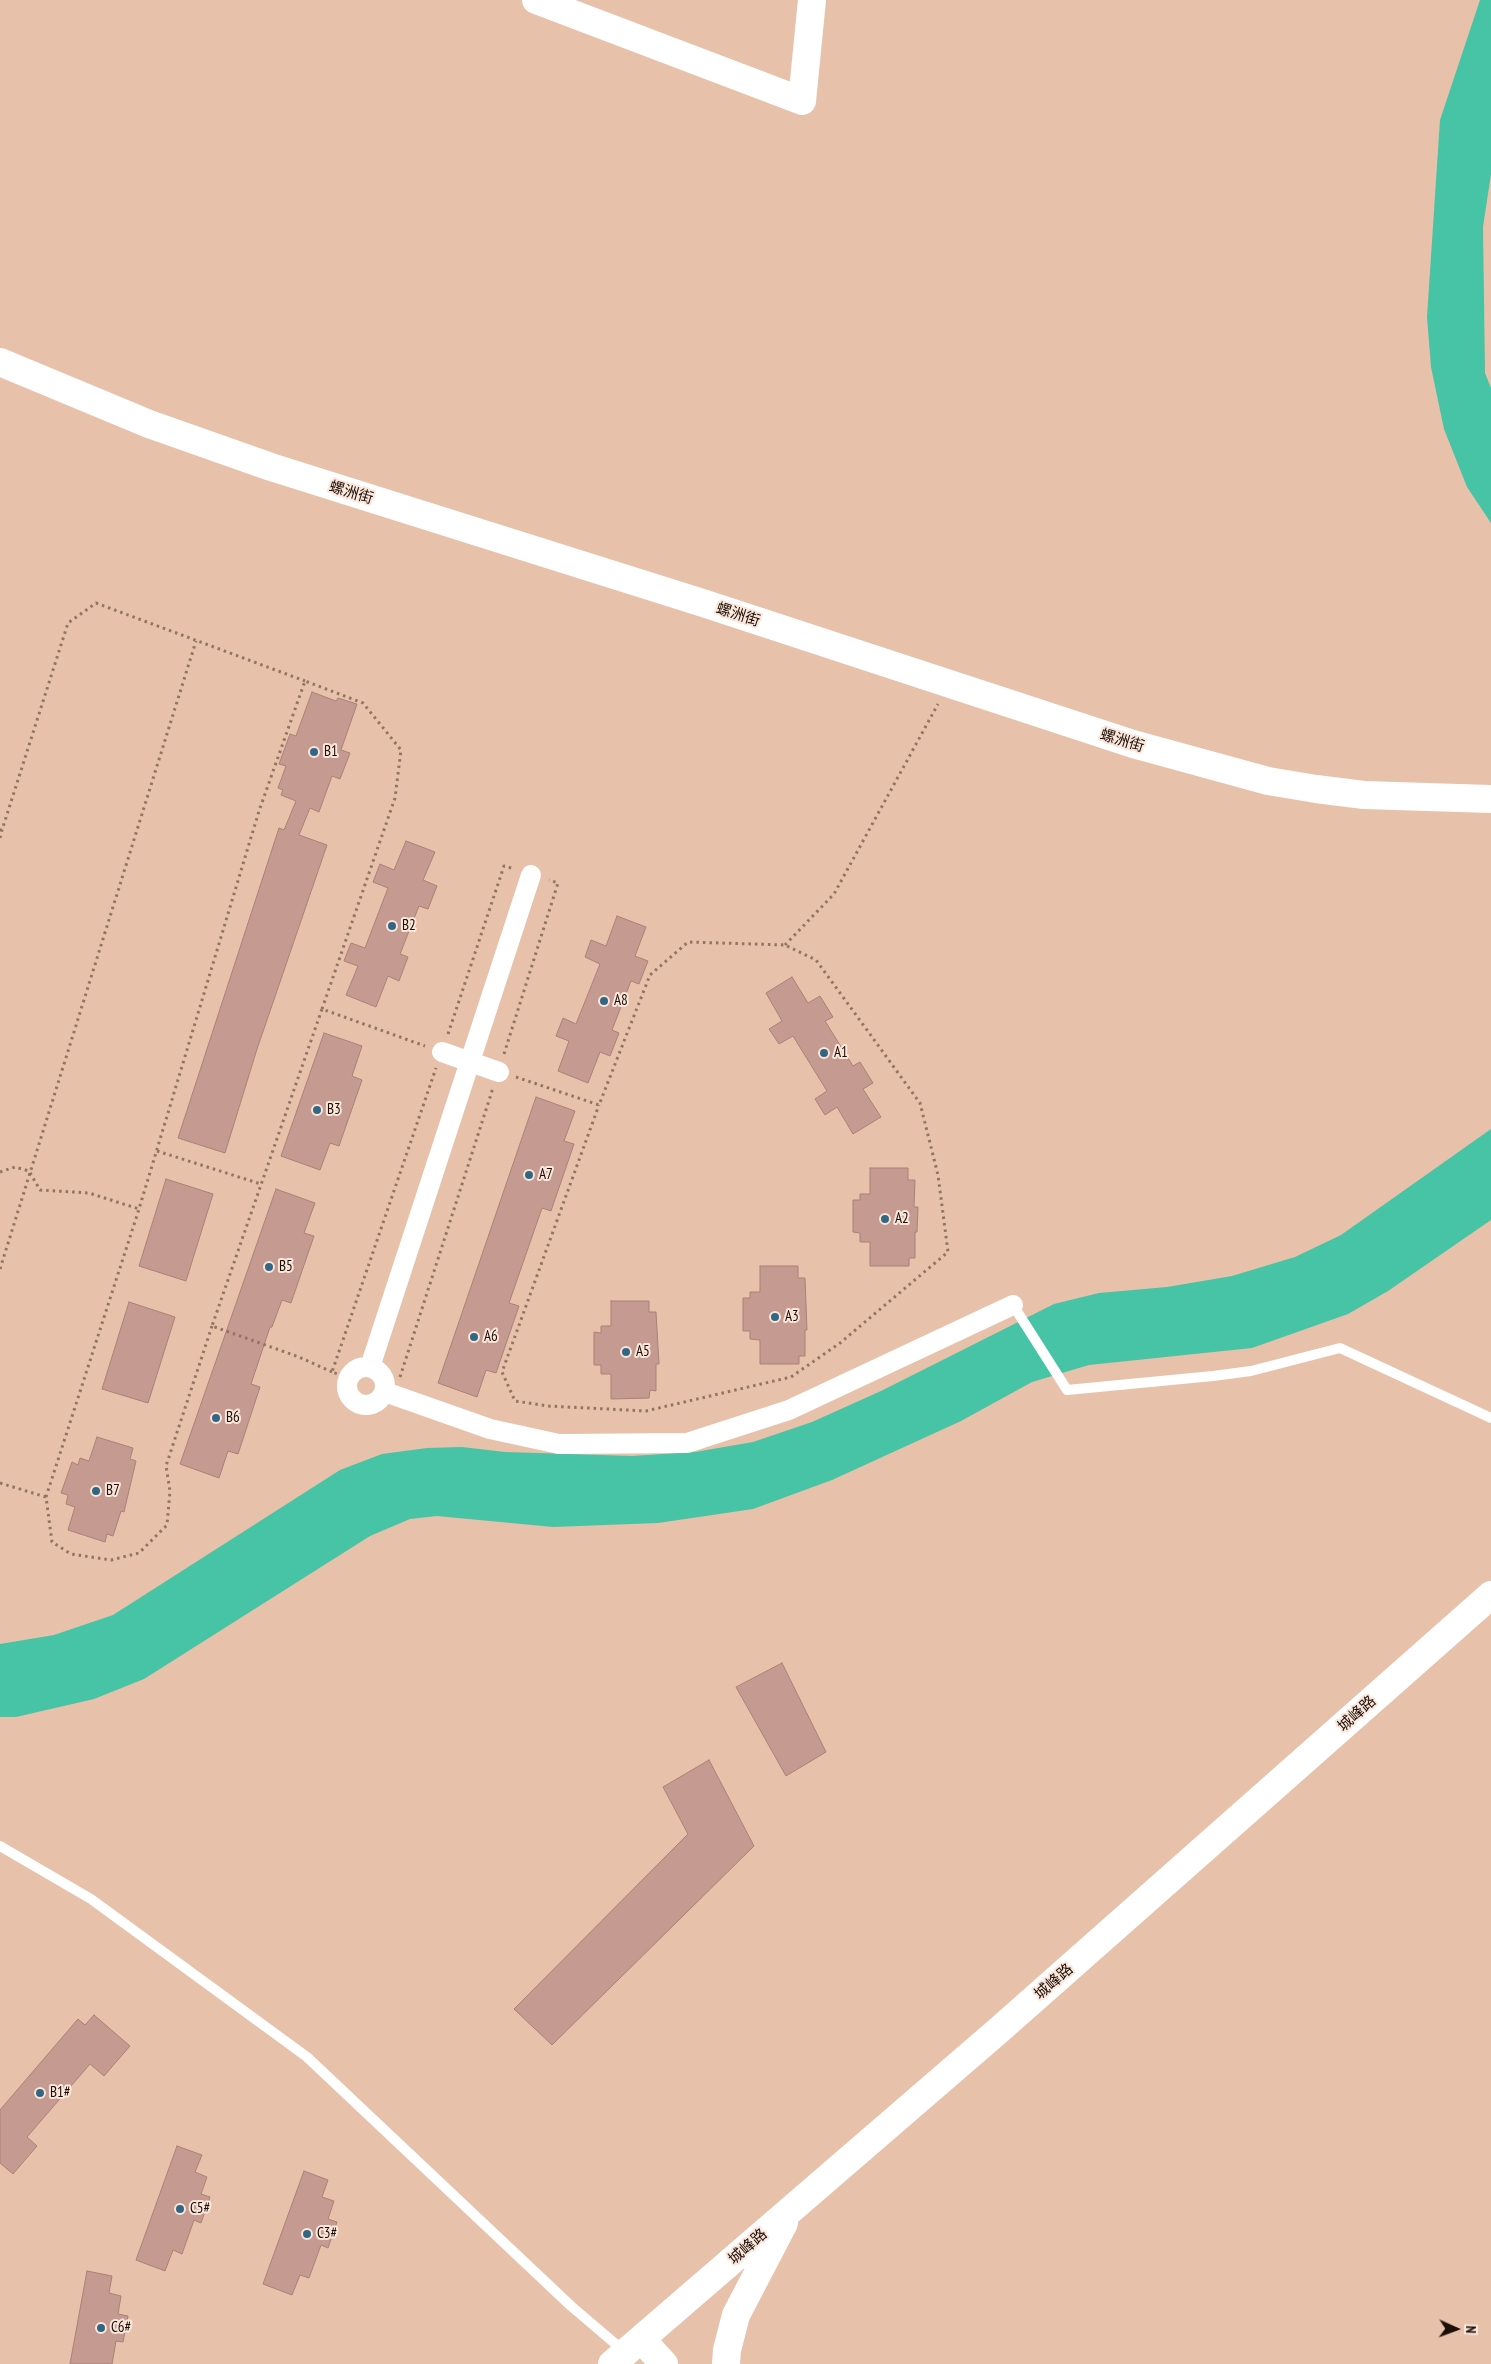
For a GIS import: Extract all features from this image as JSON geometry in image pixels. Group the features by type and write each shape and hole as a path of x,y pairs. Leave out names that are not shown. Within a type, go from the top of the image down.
{"street":[{"path":"536,0 802,101 812,0"},
{"name":"螺洲街","path":"0,362 148,424 271,467 706,604 1133,744 1268,781 1364,795 1491,799"},
{"path":"370,1367 531,875"},
{"path":"442,1052 499,1072"},
{"path":"389,1393 372,1405 360,1404 350,1396 341,1375 370,1367 381,1374 389,1393 490,1429 559,1444 687,1443 789,1410 1014,1306"},
{"name":"城峰路","path":"629,2355 791,2210 1043,1991 1491,1595"},
{"path":"726,2364 727,2350 736,2315 791,2210"},
{"path":"629,2355 664,2364"}],"lane":[{"path":"1014,1306 1067,1390 1250,1371 1340,1348 1491,1418"},
{"path":"0,1846 91,1899 306,2057 571,2306 629,2355"}],"path":[{"path":"0,838 68,623 96,603 196,641 305,681 363,703 401,750 395,798 212,1326 166,1466 170,1492 167,1524 138,1553 111,1560 71,1554 52,1542 46,1497 140,1209 259,811 305,681"},
{"path":"0,1269 29,1171 196,641"},
{"path":"785,945 834,894 948,684"},
{"path":"212,1326 299,1357 341,1375 442,1052 504,866 558,883 499,1072 389,1393"},
{"path":"688,942 785,945 816,960 920,1103 939,1184 948,1252 840,1343 791,1377 646,1411 548,1406 515,1401 502,1372 599,1105 650,974 688,942"},
{"path":"322,1009 442,1052"},
{"path":"499,1072 599,1105"},
{"path":"157,1151 261,1184"},
{"path":"0,1172 15,1167 29,1171 40,1190 89,1193 140,1209"},
{"path":"0,1483 46,1497"}],"water":[{"path":"1480,0 1491,0 1491,174 1483,227 1485,373 1491,388 1491,523 1467,487 1444,429 1431,367 1427,317 1440,120"},
{"path":"1491,1129 1491,1220 1388,1291 1348,1314 1252,1348 1089,1365 1032,1382 961,1421 832,1480 753,1509 658,1523 553,1527 437,1516 410,1519 370,1536 144,1679 94,1699 16,1717 0,1717 0,1644 54,1635 113,1615 340,1470 382,1454 427,1448 462,1447 505,1452 632,1456 695,1452 753,1442 812,1422 881,1391 1054,1304 1099,1293 1167,1287 1232,1276 1295,1257 1341,1235"}],"building":[{"path":"312,692 336,701 338,698 357,704 341,750 350,753 340,779 332,776 319,812 310,808 299,835 327,845 257,1049 225,1153 178,1138 279,828 284,830 296,801 281,795 283,790 278,788 286,766 279,764 290,734 296,736"},
{"name":"B2","path":"406,841 435,852 423,880 437,886 428,909 419,906 400,954 408,957 399,981 388,976 376,1007 346,995 358,966 344,961 351,943 365,948 388,888 373,882 380,864 394,870"},
{"name":"A8","path":"617,916 646,927 635,956 648,961 639,984 631,981 612,1030 619,1033 610,1056 600,1052 588,1083 558,1071 569,1041 556,1036 563,1018 576,1024 600,964 585,957 591,940 606,946"},
{"name":"A1","path":"792,977 808,1003 820,996 833,1017 825,1021 853,1066 860,1062 873,1083 863,1089 881,1117 853,1134 837,1107 825,1115 815,1099 827,1091 793,1036 779,1044 769,1029 782,1021 766,993"},
{"name":"B3","path":"324,1033 362,1046 352,1076 362,1080 339,1146 330,1143 320,1170 281,1156"},
{"path":"536,1097 575,1111 564,1141 574,1144 551,1211 542,1208 509,1303 519,1306 496,1373 486,1370 477,1397 438,1383"},
{"name":"A2","path":"870,1168 908,1168 908,1180 915,1180 914,1207 918,1207 917,1232 915,1232 915,1258 909,1258 909,1266 870,1266 870,1242 860,1242 860,1233 853,1232 853,1200 860,1200 860,1194 870,1194"},
{"path":"166,1179 213,1194 186,1281 139,1266"},
{"path":"276,1189 315,1203 304,1233 314,1236 291,1303 282,1300 272,1327 270,1327 251,1384 260,1387 238,1454 228,1451 219,1478 180,1464"},
{"name":"A3","path":"760,1266 798,1266 798,1278 805,1278 807,1330 805,1330 805,1356 799,1356 799,1364 760,1364 760,1340 750,1339 750,1331 743,1331 743,1298 750,1298 750,1292 760,1292"},
{"name":"A5","path":"611,1301 649,1301 649,1312 656,1312 659,1364 656,1364 656,1391 650,1390 649,1398 611,1399 611,1374 601,1374 601,1365 594,1365 594,1332 601,1333 601,1326 611,1326"},
{"path":"129,1302 175,1317 148,1403 102,1389"},
{"name":"B7","path":"97,1437 133,1448 130,1459 136,1461 124,1512 121,1511 113,1536 107,1534 105,1542 68,1530 75,1507 66,1504 68,1495 61,1493 72,1462 78,1465 80,1458 89,1461"},
{"path":"782,1663 826,1752 786,1776 736,1687"},
{"path":"709,1760 754,1846 552,2045 514,2009 688,1834 663,1787"},
{"name":"B1#","path":"94,2015 130,2046 104,2076 90,2064 27,2137 37,2146 13,2174 0,2163 0,2110 78,2019 85,2025"},
{"name":"C5#","path":"177,2146 202,2155 195,2172 207,2177 201,2194 210,2197 201,2223 194,2220 182,2254 173,2250 165,2271 136,2260"},
{"name":"C3#","path":"304,2171 328,2180 322,2197 334,2201 328,2219 337,2222 328,2248 321,2245 309,2278 300,2275 292,2295 263,2284"},
{"name":"C6#","path":"87,2271 112,2276 109,2293 121,2296 118,2314 128,2316 123,2342 116,2341 112,2364 70,2364"}],"place":[{"name":"B1","path":"314,752"},
{"name":"B2","path":"392,926"},
{"name":"A8","path":"604,1001"},
{"name":"A1","path":"824,1053"},
{"name":"B3","path":"317,1110"},
{"name":"A7","path":"529,1175"},
{"name":"A2","path":"885,1219"},
{"name":"B5","path":"269,1267"},
{"name":"A3","path":"775,1317"},
{"name":"A6","path":"474,1337"},
{"name":"A5","path":"626,1352"},
{"name":"B6","path":"216,1418"},
{"name":"B7","path":"96,1491"},
{"name":"B1#","path":"40,2093"},
{"name":"C5#","path":"180,2209"},
{"name":"C3#","path":"307,2234"},
{"name":"C6#","path":"101,2328"}]}
